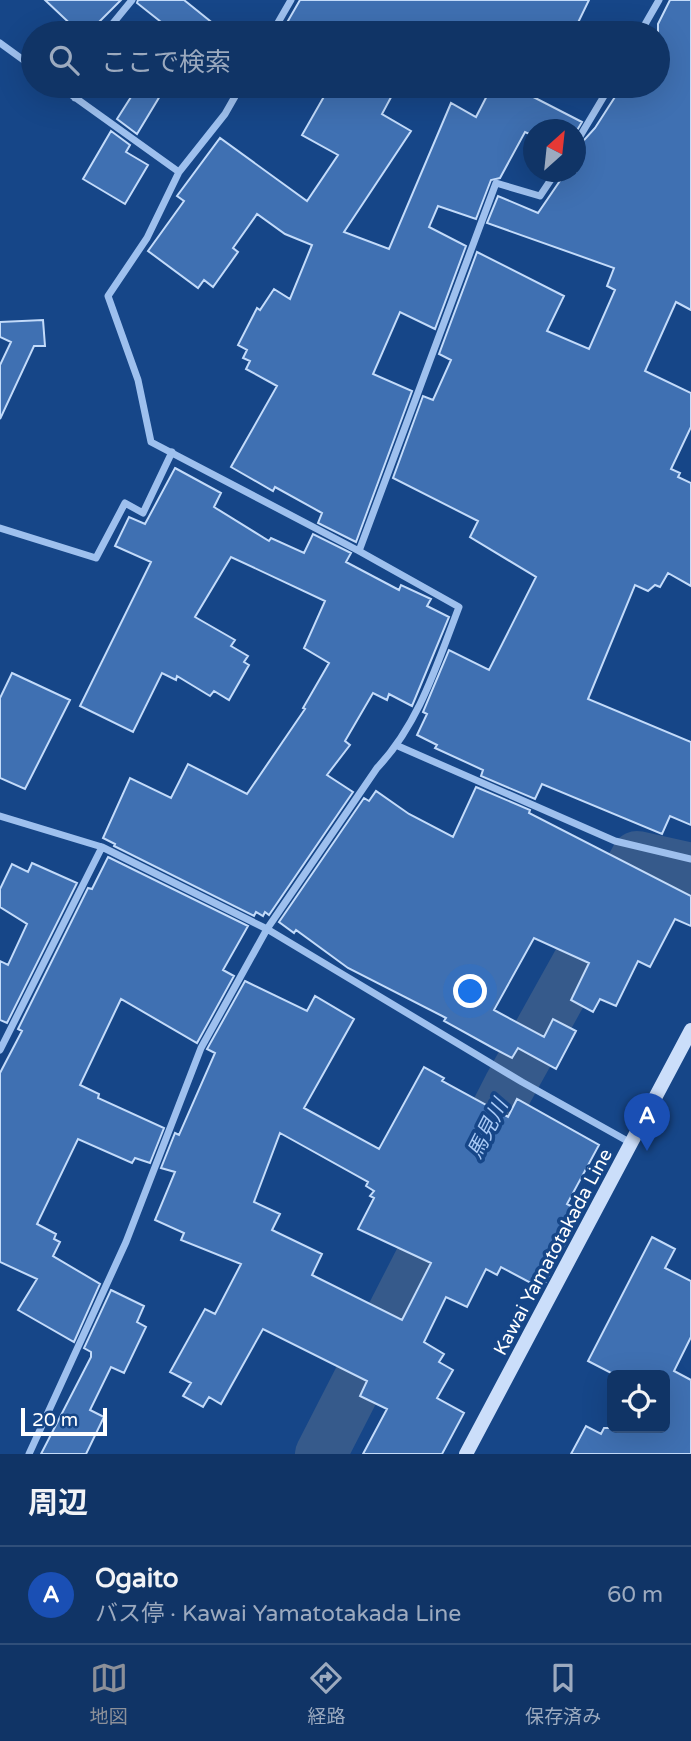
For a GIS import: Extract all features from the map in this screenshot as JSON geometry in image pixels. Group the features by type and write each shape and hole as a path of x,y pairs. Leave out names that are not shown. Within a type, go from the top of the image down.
{"main road":[{"name":"Kawai Yamatotakada Line","path":"466,1454 633,1144 691,1030"}],"street":[{"path":"115,21 132,0"},
{"path":"279,21 291,0"},
{"path":"647,21 659,0"},
{"path":"0,43 21,58"},
{"path":"75,98 179,172"},
{"path":"29,1454 126,1242 201,1048 267,929 377,768 398,746 427,689 459,607 359,551 151,442 138,380 108,296 147,237 179,172 235,98"},
{"path":"586,127 603,98"},
{"path":"359,551 496,183 540,196 549,182"},
{"path":"0,528 96,558 125,503 143,513 172,452"},
{"path":"398,746 615,841 691,859"},
{"path":"0,816 102,847 267,929 502,1071 633,1144"},
{"path":"0,1051 102,847"}],"building":[{"path":"45,0 121,0 100,21 67,21"},
{"path":"138,0 184,0 210,21 160,21 137,3"},
{"path":"300,0 589,0 579,21 288,21"},
{"path":"670,0 691,0 691,310 676,302 645,371 691,393 691,427 671,469 680,473 678,477 691,483 691,586 668,573 660,587 655,585 648,591 635,585 588,699 691,742 691,825 670,816 662,834 542,784 535,799 481,776 483,770 435,748 437,745 417,735 427,714 423,712 449,650 489,670 536,577 470,537 478,521 393,478 423,396 433,400 451,360 439,354 477,252 564,296 547,331 589,349 615,290 607,286 614,268 487,223 498,196 538,213 559,182 586,182 586,138 614,98 670,98 670,21 660,21"},
{"path":"130,98 159,98 137,134 117,119"},
{"path":"323,98 391,98 382,114 411,131 344,232 389,249 451,103 476,117 486,98 535,98 576,119 523,119 523,136 500,178 491,180 476,219 438,206 429,227 466,246 435,329 400,312 373,374 412,391 356,542 318,523 322,513 275,487 273,491 231,467 277,386 246,369 250,361 243,358 247,350 238,345 257,308 260,310 274,289 290,299 312,245 285,234 257,214 233,248 238,252 213,287 204,280 198,288 148,251 184,201 177,196 220,138 307,201 338,155 302,135"},
{"path":"111,131 130,145 126,152 148,165 125,204 83,179"},
{"path":"43,320 45,346 34,346 0,419 0,365 11,342 0,337 0,322"},
{"path":"175,468 221,493 214,507 269,541 271,538 304,553 313,534 351,553 346,562 399,590 401,585 431,599 427,606 449,617 412,706 389,694 387,700 373,693 345,741 350,745 327,775 353,792 269,915 265,912 263,916 256,912 254,916 103,838 130,778 171,798 188,764 247,794 305,709 303,708 329,663 304,648 325,601 231,557 195,617 235,640 231,646 248,656 244,662 249,665 229,700 214,691 210,696 177,676 176,680 162,673 133,732 80,706 151,562 115,546 129,517 145,524"},
{"path":"12,673 70,700 25,789 0,778 0,698"},
{"path":"476,787 530,810 529,813 691,896 691,926 675,919 650,967 638,961 616,1006 600,999 593,1012 571,1000 589,963 534,938 494,1010 544,1037 553,1019 576,1031 556,1069 518,1048 512,1058 493,1048 444,1021 446,1018 348,968 296,930 294,933 279,922 364,798 369,801 376,791 409,814 453,837"},
{"path":"108,857 248,926 223,970 234,976 197,1043 121,999 80,1085 99,1094 98,1098 164,1128 150,1163 135,1158 132,1163 78,1139 37,1224 56,1234 54,1239 60,1242 53,1256 100,1284 74,1342 18,1310 37,1279 0,1262 0,1073 22,1031 18,1029 88,888 92,889"},
{"path":"32,863 77,883 7,1023 0,1020 0,961 8,965 27,924 0,907 0,889 12,864 28,872"},
{"path":"245,981 307,1011 315,996 354,1019 304,1108 379,1149 424,1067 444,1078 442,1081 508,1117 517,1099 599,1145 567,1204 578,1210 565,1236 568,1238 542,1289 501,1267 497,1275 486,1269 467,1307 446,1297 424,1342 444,1354 439,1362 453,1370 437,1398 464,1413 442,1454 363,1454 387,1409 360,1396 367,1381 263,1329 221,1404 209,1397 203,1407 183,1396 191,1383 170,1372 205,1309 215,1314 241,1264 181,1240 184,1233 155,1220 175,1172 161,1168 175,1133 179,1135 215,1053 207,1049","holes":["280,1133 368,1182 366,1186 374,1191 370,1196 374,1198 358,1229 431,1263 402,1320 312,1275 322,1254 272,1230 280,1214 254,1202"]},
{"path":"652,1237 675,1249 665,1268 691,1281 691,1337 674,1371 691,1380 691,1454 571,1454 586,1426 601,1434 604,1428 607,1428 607,1433 670,1433 670,1370 607,1371 588,1361"},
{"path":"111,1290 144,1306 137,1322 146,1327 124,1373 111,1367 90,1410 104,1417 86,1454 41,1454 91,1357 91,1352 84,1348"}],"waterway":[{"name":"馬見川","path":"321,1454 509,1087 637,857 691,869"}],"place":[{"name":"Ogaito","path":"647,1151"}]}
